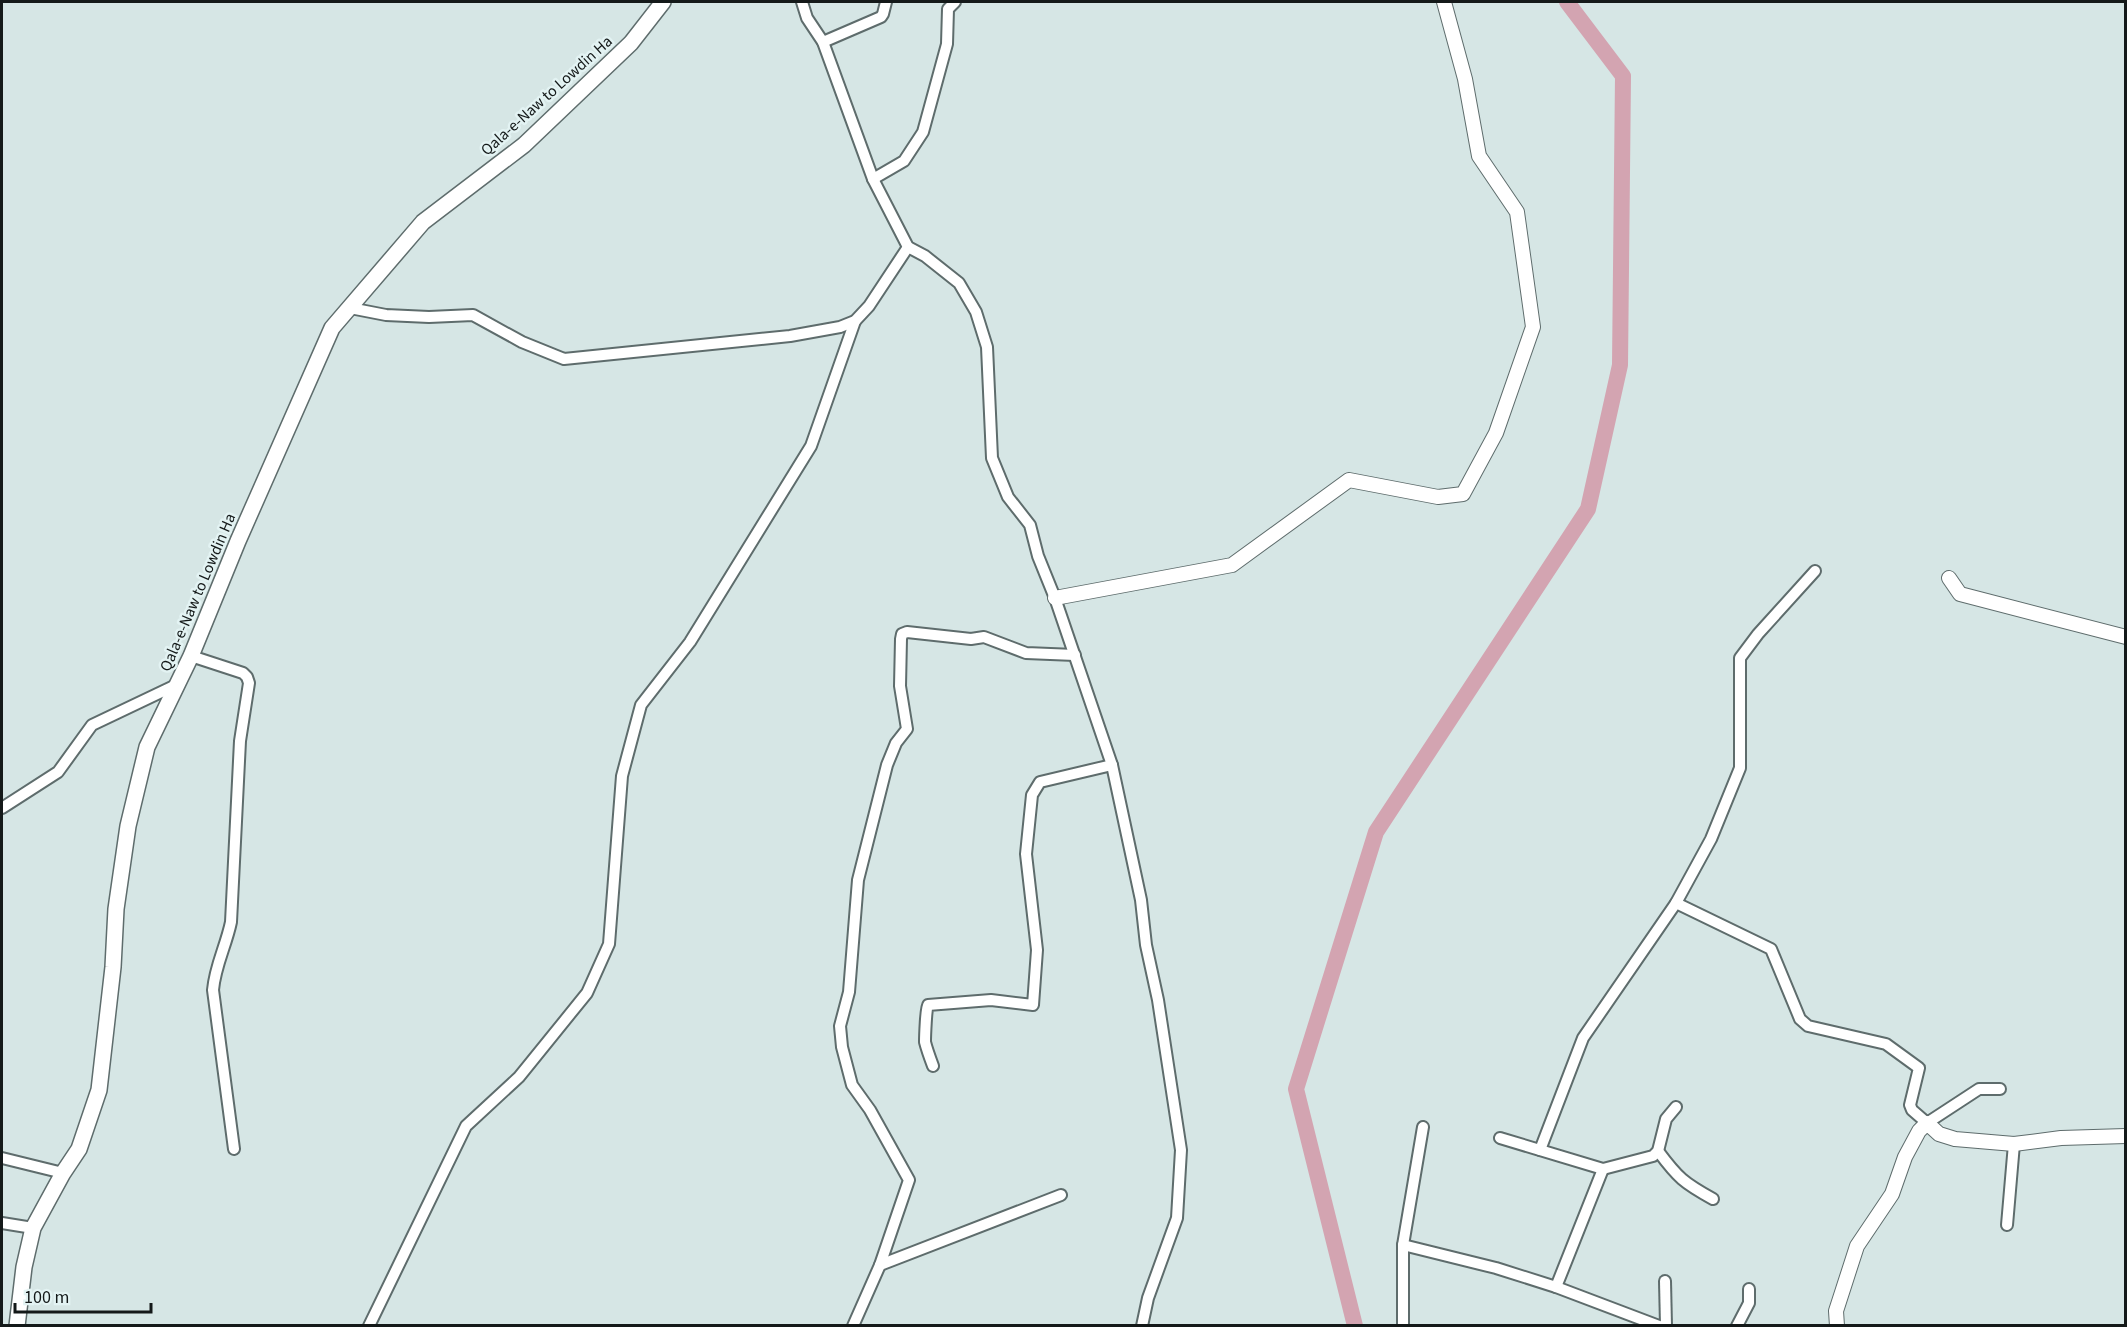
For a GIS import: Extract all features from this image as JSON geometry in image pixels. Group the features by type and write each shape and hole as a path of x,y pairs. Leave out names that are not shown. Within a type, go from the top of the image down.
{"main road":[{"name":"Qala-e-Naw to Lowdin Ha","path":"17,1326 24,1267 33,1228 63,1173 80,1149 99,1090 113,967 116,909 128,826 147,747 191,656 238,541 332,328 423,222 524,145 631,43 663,2"}],"street":[{"path":"802,2 807,18 823,42 873,179 908,247 925,256 959,283 976,312 987,347 992,458 1008,497 1030,525 1038,556 1076,655 1112,765 1141,900 1146,945 1158,1000 1181,1150 1177,1218 1148,1298 1142,1326"},
{"path":"823,42 881,16 886,2"},
{"path":"873,179 904,161 922,132 947,44 948,9 955,2"},
{"path":"1055,598 1232,565 1349,480 1438,497 1463,494 1496,433 1533,327 1516,212 1479,156 1464,79 1444,2"},
{"path":"369,1326 466,1126 519,1077 587,993 609,944 622,776 641,705 690,642 811,446 855,321 869,306 908,247"},
{"path":"350,308 386,315 429,317 473,315 522,342 564,359 790,336 840,327 855,321"},
{"path":"1540,1150 1583,1038 1676,903 1711,839 1740,768 1740,658 1758,634 1815,571"},
{"path":"1949,578 1960,594 2126,637"},
{"path":"854,1326 880,1265 909,1180 870,1110 852,1085 842,1047 840,1026 849,992 858,880 886,765 896,743 907,729 900,686 902,634 907,632 971,639 984,637 1026,653 1076,655"},
{"path":"191,656 243,673 249,683 240,741 231,922 227,941 214,974 213,990 234,1149"},
{"path":"2,808 58,772 92,725 176,685"},
{"path":"933,1066 925,1038 928,1005 991,1000 1033,1005 1037,950 1026,854 1032,795 1040,782 1112,765"},
{"path":"1676,903 1771,950 1800,1019 1808,1026 1886,1044 1920,1068 1910,1105 1912,1110 1939,1134 1955,1139 2014,1144 2061,1138 2126,1136"},
{"path":"1837,1326 1836,1311 1857,1246 1892,1194 1905,1157 1919,1131 1927,1123 1979,1089 2000,1089"},
{"path":"1500,1138 1603,1169 1653,1156 1658,1151 1666,1119 1676,1107"},
{"path":"1403,1326 1403,1245 1423,1127"},
{"path":"2007,1225 2014,1144"},
{"path":"1658,1151 1675,1175 1688,1186 1713,1199"},
{"path":"2,1158 63,1173"},
{"path":"1556,1287 1603,1169"},
{"path":"880,1265 1061,1195"},
{"path":"2,1223 33,1228"},
{"path":"1403,1245 1496,1268 1556,1287 1659,1326"},
{"path":"1665,1281 1666,1326"},
{"path":"1737,1326 1749,1303 1749,1289"}],"waterway":[{"path":"1355,1326 1296,1089 1376,832 1588,509 1620,365 1623,76 1567,2"}]}
